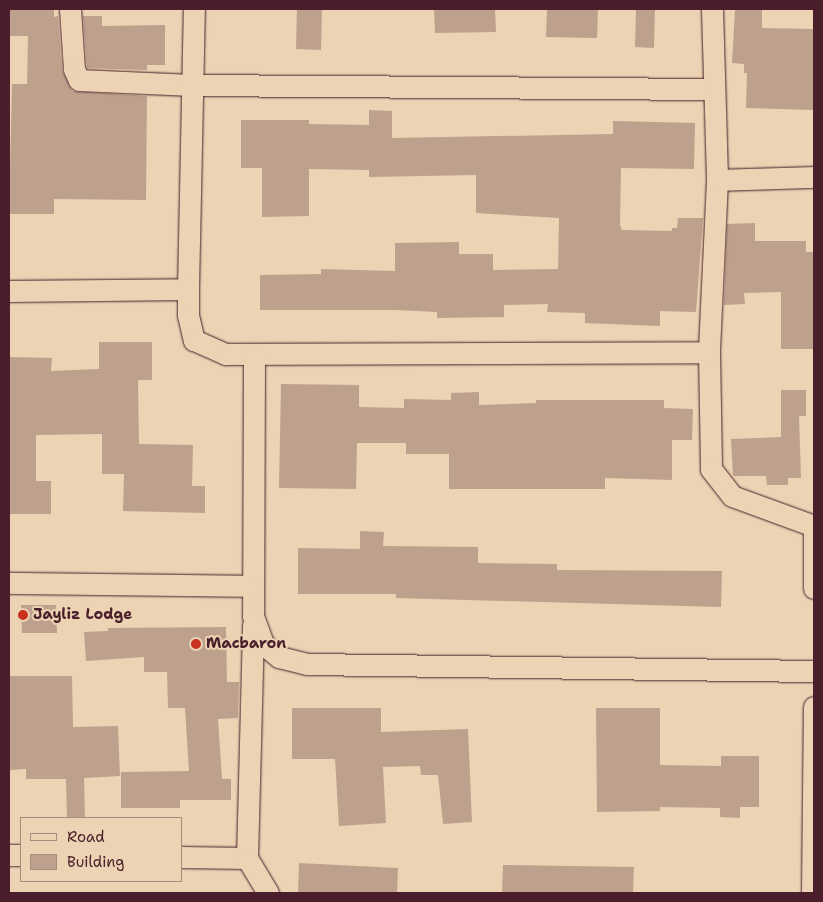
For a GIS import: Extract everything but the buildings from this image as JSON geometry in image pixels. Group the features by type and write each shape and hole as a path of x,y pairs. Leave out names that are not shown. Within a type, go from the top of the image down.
{"street":[{"path":"70,9 74,69 79,80 192,85 712,89"},
{"path":"194,9 188,289 188,314 194,340 226,354 254,356 709,352"},
{"path":"712,9 712,89 717,180 709,352 712,469 732,496 814,526 814,588"},
{"path":"717,180 814,177"},
{"path":"9,291 188,289"},
{"path":"254,356 253,616 247,858 268,893"},
{"path":"9,583 252,586"},
{"path":"253,616 263,644 278,657 307,664 814,670"},
{"path":"812,893 814,707"},
{"path":"182,857 247,858"}],"place":[{"name":"Jayliz Lodge","path":"23,615"},
{"name":"Macbaron","path":"196,644"}]}
